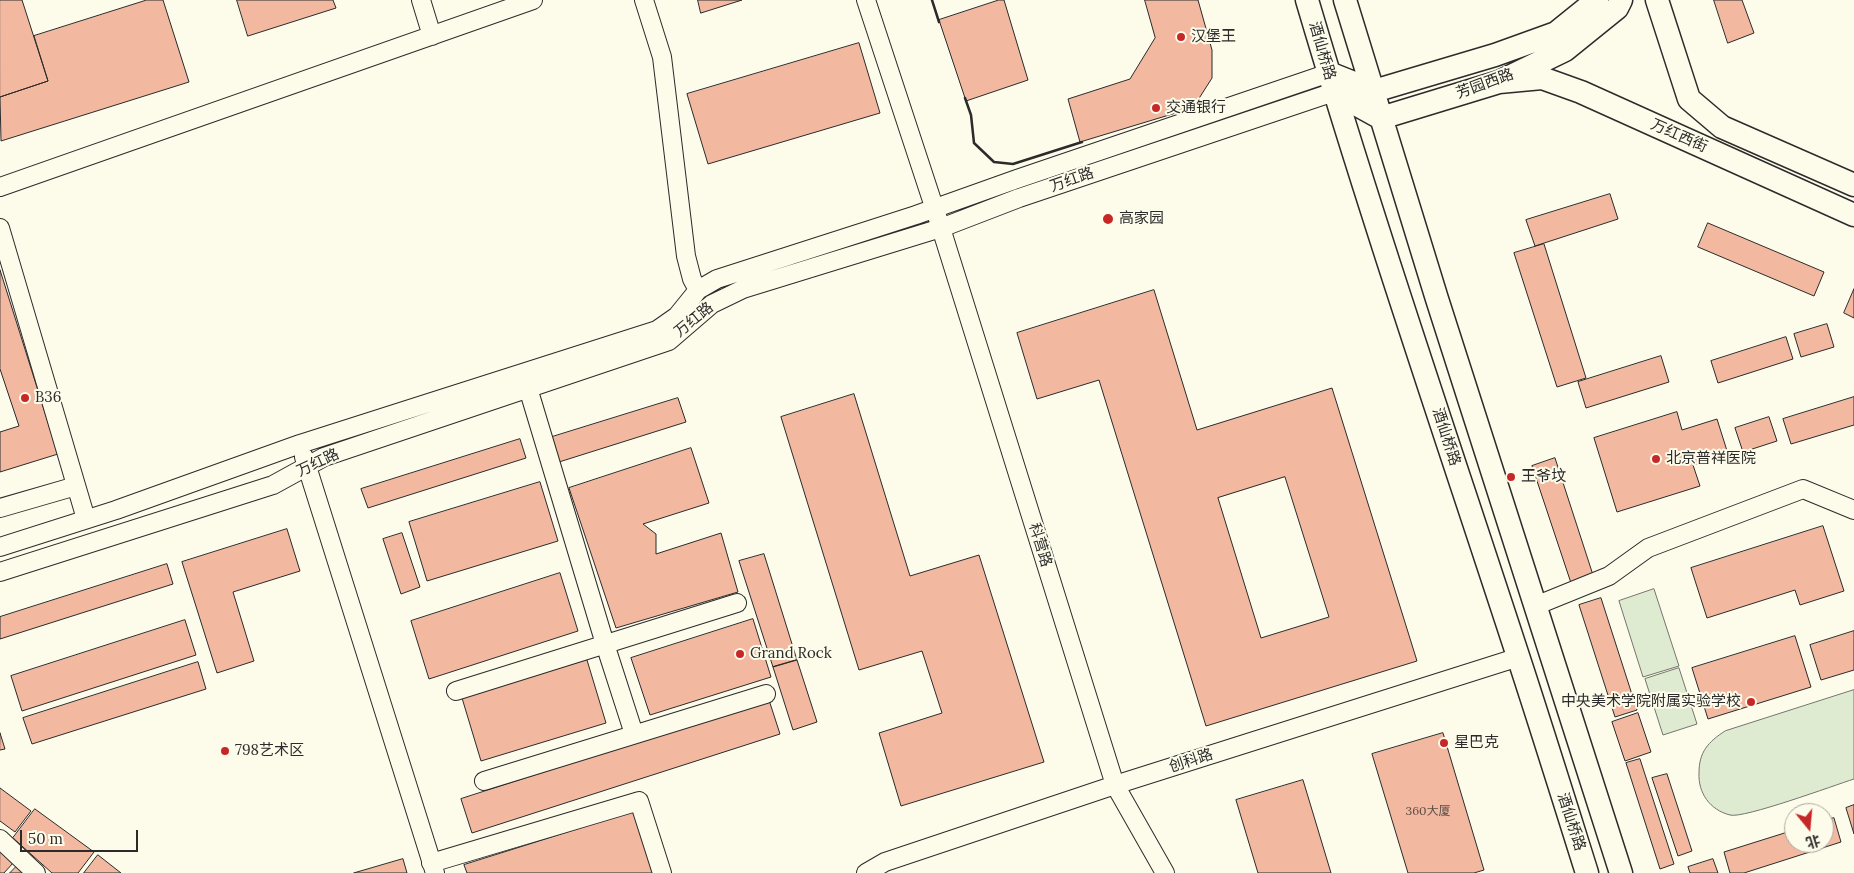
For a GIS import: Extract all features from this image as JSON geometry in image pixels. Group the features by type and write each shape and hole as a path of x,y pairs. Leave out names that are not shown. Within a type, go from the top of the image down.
{"main road":[{"name":"酒仙桥路","path":"1307,0 1331,83 1519,657 1587,873"},
{"path":"1345,0 1535,606 1621,873"},
{"name":"芳园西路","path":"1374,91 1495,55 1556,32 1597,0"},
{"name":"芳园西路","path":"1382,118 1499,82 1565,50 1617,8 1621,0"},
{"name":"万红西街","path":"1657,0 1689,99 1722,127 1854,185"},
{"name":"万红西街","path":"1499,82 1542,78 1581,92 1854,214"},
{"path":"1331,83 1374,91"},
{"path":"1331,83 1382,118"}],"street":[{"path":"421,0 432,36"},
{"path":"0,188 533,0"},
{"path":"644,0 662,57 686,256 692,280 698,290"},
{"name":"科营路","path":"866,0 935,208 1115,785 1165,873"},
{"name":"万红路","path":"0,547 300,444 657,330 677,316 698,290 717,278 1331,83"},
{"name":"万红路","path":"0,572 274,485 324,457 669,341 712,304 743,289 941,228 1331,83"},
{"path":"0,228 86,519"},
{"path":"528,388 634,734"},
{"path":"300,444 433,868 639,801 662,873"},
{"path":"0,508 76,486"},
{"path":"1535,606 1608,576 1648,548 1803,489 1854,510"},
{"path":"456,690 737,603"},
{"name":"创科路","path":"866,873 885,862 1115,785 1519,657"},
{"path":"484,782 766,694"},
{"path":"0,839 36,873"}],"green space":[{"path":"1654,589 1679,666 1643,677 1619,601"},
{"path":"1679,668 1697,724 1663,735 1645,679"},
{"path":"1854,690 1854,779 1770,807 1738,815 1723,813 1707,800 1699,780 1699,766 1706,748 1719,735 1725,731"}],"building":[{"path":"0,0 22,0 48,81 0,97"},
{"path":"147,0 163,0 189,82 1,141 0,97 48,81 34,36"},
{"path":"237,0 333,0 336,8 248,36"},
{"path":"698,0 742,0 701,13"},
{"path":"1004,0 1028,80 966,101 939,20"},
{"path":"1145,0 1198,0 1212,50 1212,78 1198,100 1179,112 1080,142 1068,99 1130,79 1155,38"},
{"path":"1714,0 1742,0 1754,33 1728,43"},
{"path":"859,43 880,113 708,164 687,94"},
{"path":"1610,194 1618,219 1535,246 1526,220"},
{"path":"1708,223 1824,272 1814,296 1698,247"},
{"path":"1544,244 1586,378 1557,387 1514,253"},
{"name":"B36","path":"0,270 58,454 0,472 0,432 19,426 0,369"},
{"path":"1854,289 1854,318 1844,313"},
{"path":"1154,290 1197,430 1332,388 1417,661 1206,726 1099,380 1037,399 1017,333","holes":["1285,477 1329,617 1261,638 1218,498"]},
{"path":"1827,324 1834,347 1801,357 1794,334"},
{"path":"1786,337 1793,359 1718,383 1711,361"},
{"path":"1661,356 1669,382 1586,408 1578,382"},
{"path":"854,394 910,576 979,555 1044,762 901,806 879,733 942,713 922,651 859,670 781,417"},
{"path":"1854,397 1854,425 1791,444 1783,419"},
{"path":"678,398 686,422 559,462 552,437"},
{"name":"北京普祥医院","path":"1677,412 1682,430 1717,419 1728,454 1693,465 1700,486 1617,512 1594,438"},
{"path":"1769,417 1777,441 1743,452 1735,428"},
{"path":"520,439 526,458 368,508 361,489"},
{"path":"691,448 709,503 643,524 656,534 656,554 721,533 738,592 616,628 569,488"},
{"path":"1555,458 1593,575 1571,583 1532,466"},
{"path":"540,482 558,541 427,581 409,522"},
{"path":"1823,526 1844,591 1800,605 1795,590 1707,618 1691,568"},
{"path":"287,529 300,571 233,592 254,661 217,673 182,562"},
{"path":"402,533 420,587 401,594 383,539"},
{"path":"764,554 797,660 773,667 739,561"},
{"path":"167,564 173,584 0,639 0,617"},
{"path":"560,573 578,631 429,679 411,621"},
{"path":"1601,598 1637,710 1615,717 1579,605"},
{"path":"753,619 771,677 650,715 631,658"},
{"path":"185,620 196,655 22,711 11,676"},
{"path":"1854,631 1854,670 1821,680 1810,645"},
{"path":"1795,636 1811,687 1708,719 1692,668"},
{"path":"587,660 606,723 481,761 462,698"},
{"path":"797,660 817,722 793,730 773,667"},
{"path":"198,662 206,689 32,744 23,718"},
{"path":"769,700 780,734 472,833 461,799"},
{"path":"1638,713 1651,752 1625,761 1612,722"},
{"path":"0,733 5,749 0,750"},
{"path":"1443,733 1484,870 1474,873 1408,873 1372,754"},
{"path":"1640,759 1674,864 1660,869 1626,763"},
{"path":"1667,774 1692,851 1678,856 1652,778"},
{"path":"1303,780 1331,873 1258,873 1236,800"},
{"path":"0,788 31,811 15,832 0,821"},
{"path":"1854,805 1854,834 1846,808"},
{"path":"35,809 94,852 78,873 52,873 13,838"},
{"path":"636,811 655,873 467,873 464,865"},
{"path":"1834,818 1841,842 1834,844"},
{"path":"1784,833 1784,853 1807,853 1744,873 1730,873 1724,852"},
{"path":"0,850 13,863 4,873 0,873"},
{"path":"98,855 121,873 84,873"},
{"path":"403,859 407,873 354,873"},
{"path":"1713,859 1718,873 1690,873 1688,867"},
{"path":"17,866 24,873 10,873"}],"wall":[{"path":"932,0 939,22"},
{"path":"965,98 971,115 974,143 994,162 1013,164 1082,142"}],"place":[{"name":"汉堡王","path":"1181,37"},
{"name":"交通银行","path":"1156,108"},
{"name":"高家园","path":"1108,219"},
{"name":"B36","path":"25,398"},
{"name":"北京普祥医院","path":"1656,459"},
{"name":"王爷坟","path":"1511,477"},
{"name":"Grand Rock","path":"740,654"},
{"name":"中央美术学院附属实验学校","path":"1751,702"},
{"name":"星巴克","path":"1444,743"},
{"name":"798艺术区","path":"225,751"}]}
